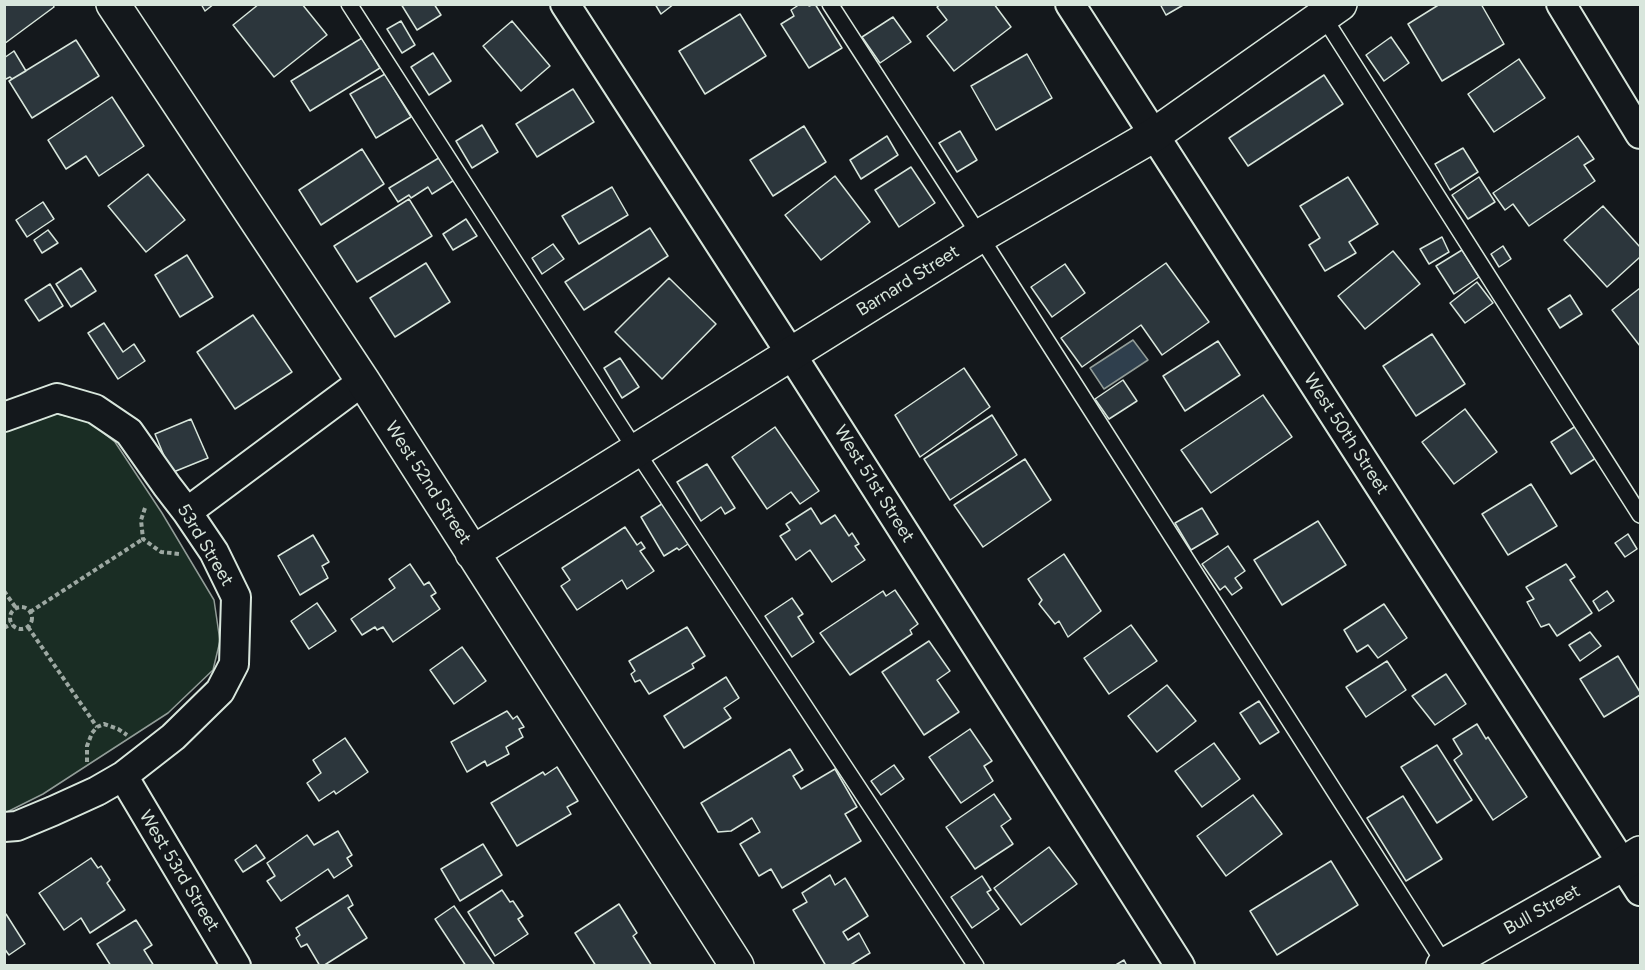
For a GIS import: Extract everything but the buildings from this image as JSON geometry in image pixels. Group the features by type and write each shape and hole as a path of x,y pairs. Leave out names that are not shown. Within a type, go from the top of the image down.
{"street":[{"name":"West 52nd Street","path":"113,4 363,381 737,966"},
{"name":"West 51st Street","path":"565,4 791,354 1180,966"},
{"name":"West 50th Street","path":"1070,4 1635,869"},
{"path":"1561,4 1641,134"},
{"name":"Barnard Street","path":"472,553 980,236 1154,135 1331,10"},
{"path":"187,512 363,381"},
{"name":"53rd Street","path":"4,417 57,398 95,409 129,432 214,552 236,597 234,664 220,691 172,737 123,776 53,811 17,826 4,827"},
{"name":"West 53rd Street","path":"123,776 236,966"},
{"name":"Bull Street","path":"1445,965 1635,869"}],"lane":[{"path":"349,4 637,452 976,966"},
{"path":"830,4 1445,965"},
{"path":"1331,10 1641,514"}],"path":[{"path":"30,612 143,539"},
{"path":"4,591 16,608"},
{"path":"23,607 30,612 32,621 28,627 17,629 11,624 10,617 16,608 23,607"},
{"path":"4,628 11,624"},
{"path":"28,627 97,727"}],"green space":[{"path":"57,414 88,421 115,442 162,513 214,600 220,641 213,670 168,713 43,794 5,813 5,429 20,420"}],"water":[{"path":"1133,340 1148,360 1104,389 1090,368"}]}
